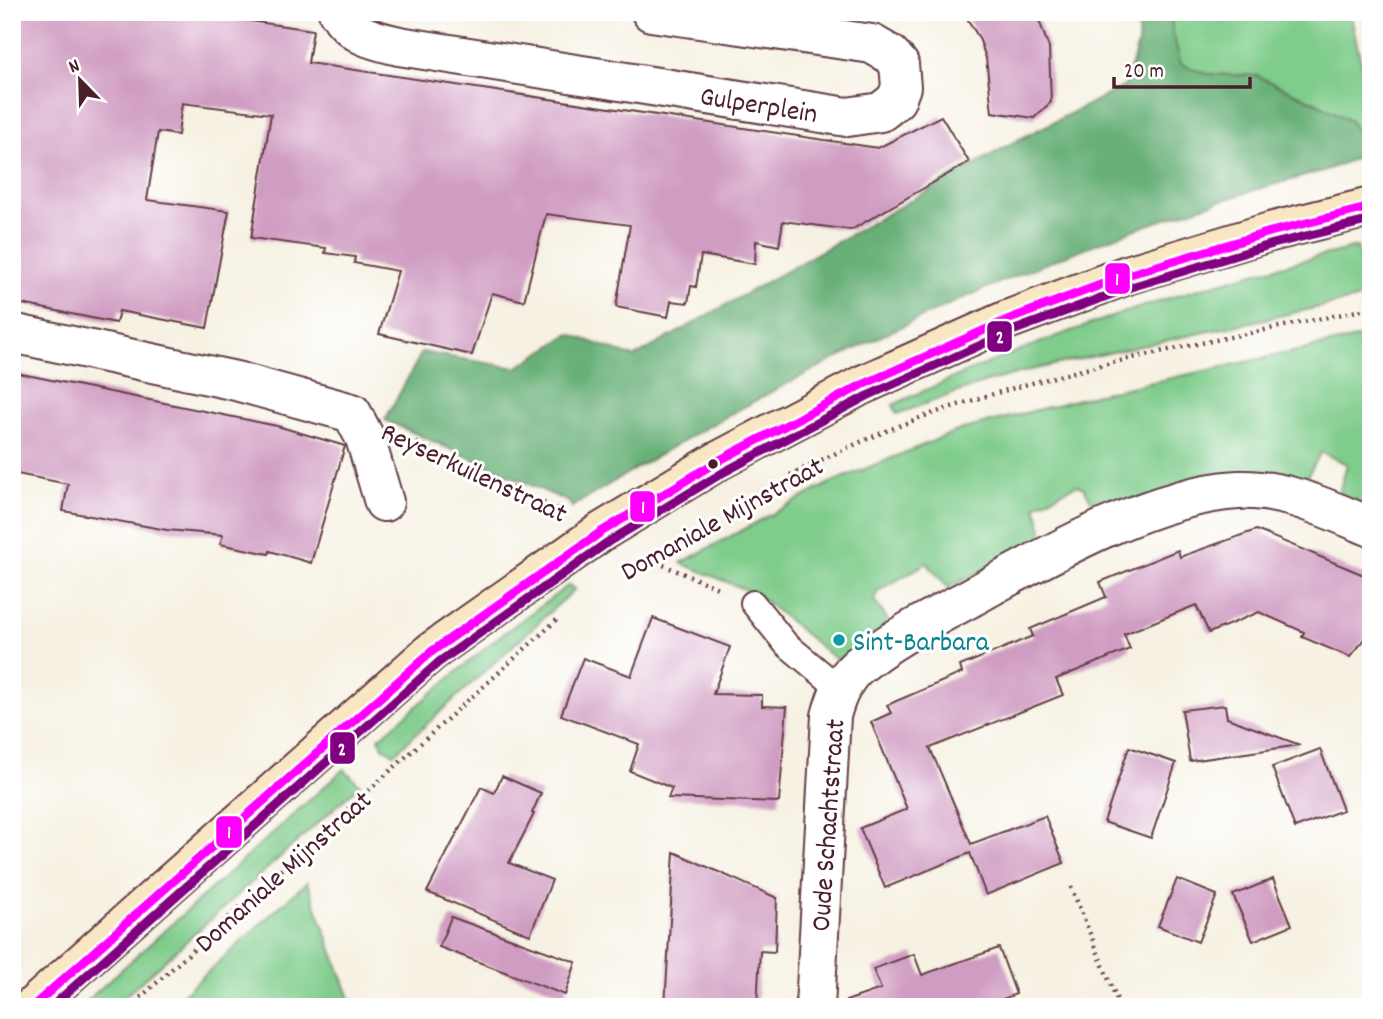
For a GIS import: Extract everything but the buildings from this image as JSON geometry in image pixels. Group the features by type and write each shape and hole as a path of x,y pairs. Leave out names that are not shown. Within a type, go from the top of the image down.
{"main road":[{"name":"Domaniale Mijnstraat","path":"32,1007 431,652 601,531 718,461 862,385 1007,320 1127,275 1270,232 1371,206"}],"street":[{"name":"Gulperplein","path":"338,12 350,29 366,38 400,46 847,117 881,112 895,100 901,87 899,64 891,55 859,40 651,12"},
{"name":"Reyserkuilenstraat","path":"12,333 236,381 352,413 365,438 384,502"},
{"name":"Oude Schachtstraat","path":"815,1007 831,716 840,689 858,666 886,646 1015,573 1123,521 1203,495 1240,490 1284,494 1371,527"}],"lane":[{"path":"753,603 786,644 840,689"}],"path":[{"name":"Domaniale Mijnstraat","path":"787,477 862,441 935,412 1031,382 1371,308"},
{"name":"Reyserkuilenstraat","path":"352,413 601,531"},
{"name":"Domaniale Mijnstraat","path":"653,549 641,556 753,603"},
{"name":"Domaniale Mijnstraat","path":"130,1007 562,615"},
{"path":"1071,887 1120,1007"}],"green space":[{"path":"1139,12 1172,12 1172,30 1181,64 1207,74 1257,76 1315,102 1350,121 1371,153 1323,171 1121,234 932,312 749,404 572,507 569,502 385,420 422,352 516,368 570,334 634,357 1014,142 1125,86 1138,44"},
{"path":"1172,12 1350,12 1371,108 1371,150 1350,121 1315,102 1257,76 1207,74 1180,64 1172,30"},
{"path":"1357,247 1360,260 1371,257 1371,296 1030,370 983,383 897,414 893,405 1006,356 1121,314 1238,277"},
{"path":"1371,335 1371,509 1339,493 1347,464 1321,452 1305,480 1098,512 1084,488 1076,485 1036,505 1044,538 948,588 927,563 878,591 874,600 887,619 886,625 840,663 758,595 681,563 828,484 960,430 1098,394"},
{"path":"569,585 575,589 394,754 383,747 379,738 496,639"},
{"path":"344,769 360,785 113,1007 80,1007"},
{"path":"307,882 353,1007 169,1007"}],"transit line":[{"name":"1","path":"32,1007 431,652 601,532 718,461 862,385 1007,320 1127,275 1270,232 1371,207"},
{"name":"2","path":"51,1007 439,662 608,542 724,472 867,396 1012,331 1131,287 1273,244 1371,220"}],"place":[{"name":"Sint-Barbara","path":"839,640"}]}
